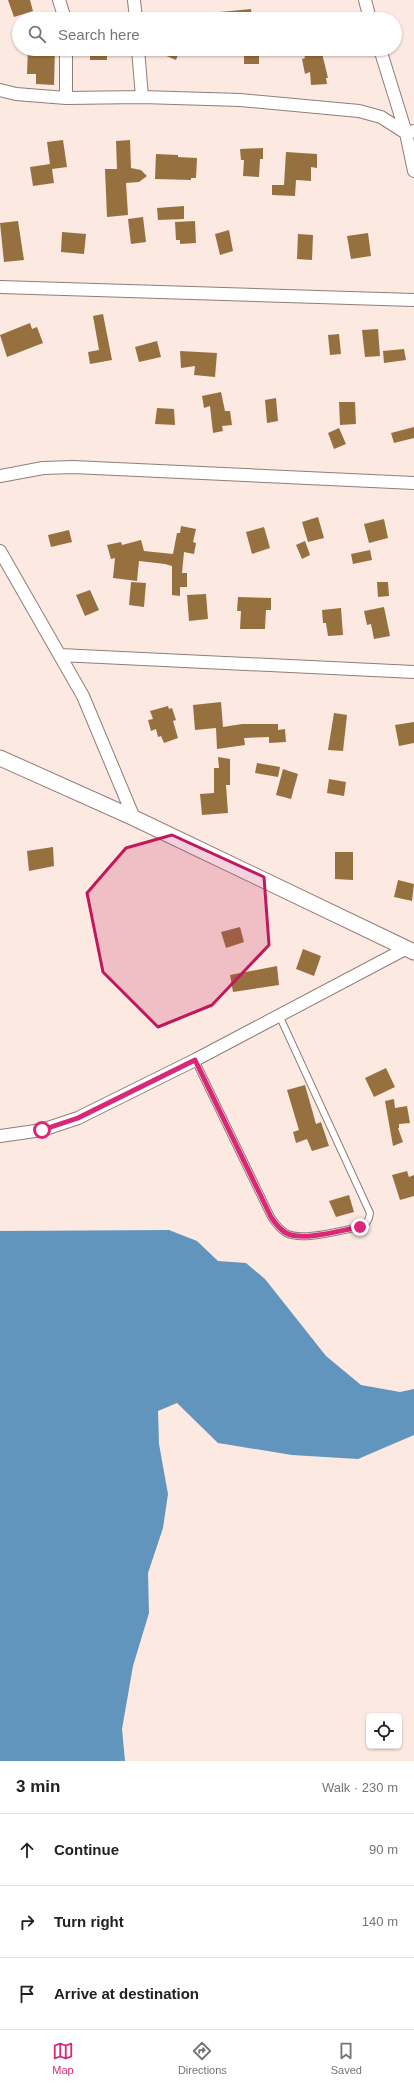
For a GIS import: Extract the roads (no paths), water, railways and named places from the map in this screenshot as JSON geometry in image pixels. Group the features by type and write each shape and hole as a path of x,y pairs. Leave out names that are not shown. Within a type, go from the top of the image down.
{"street":[{"path":"59,0 63,12"},
{"path":"134,0 135,12"},
{"path":"365,0 368,12"},
{"path":"66,56 66,98"},
{"path":"139,56 142,97"},
{"path":"383,56 410,132 414,171"},
{"path":"0,90 16,94 66,98 142,97 240,100 359,111 381,117 410,132"},
{"path":"0,286 414,300"},
{"path":"0,476 43,468 73,467 414,483"},
{"path":"0,551 83,696 134,818"},
{"path":"60,655 414,672"},
{"path":"0,758 134,818 411,950"},
{"path":"0,1136 42,1130 66,1124 195,1060 279,1015 411,950"}],"lane":[{"path":"195,1060 271,1217 278,1227 286,1234 300,1237 360,1227 369,1220 370,1213 279,1015"}],"water":[{"path":"169,1230 197,1241 218,1261 246,1263 265,1279 326,1356 361,1385 400,1392 414,1389 414,1435 358,1459 292,1455 218,1443 177,1403 158,1411 159,1444 168,1494 163,1528 148,1573 149,1613 133,1666 122,1729 125,1761 0,1761 0,1231"}]}
